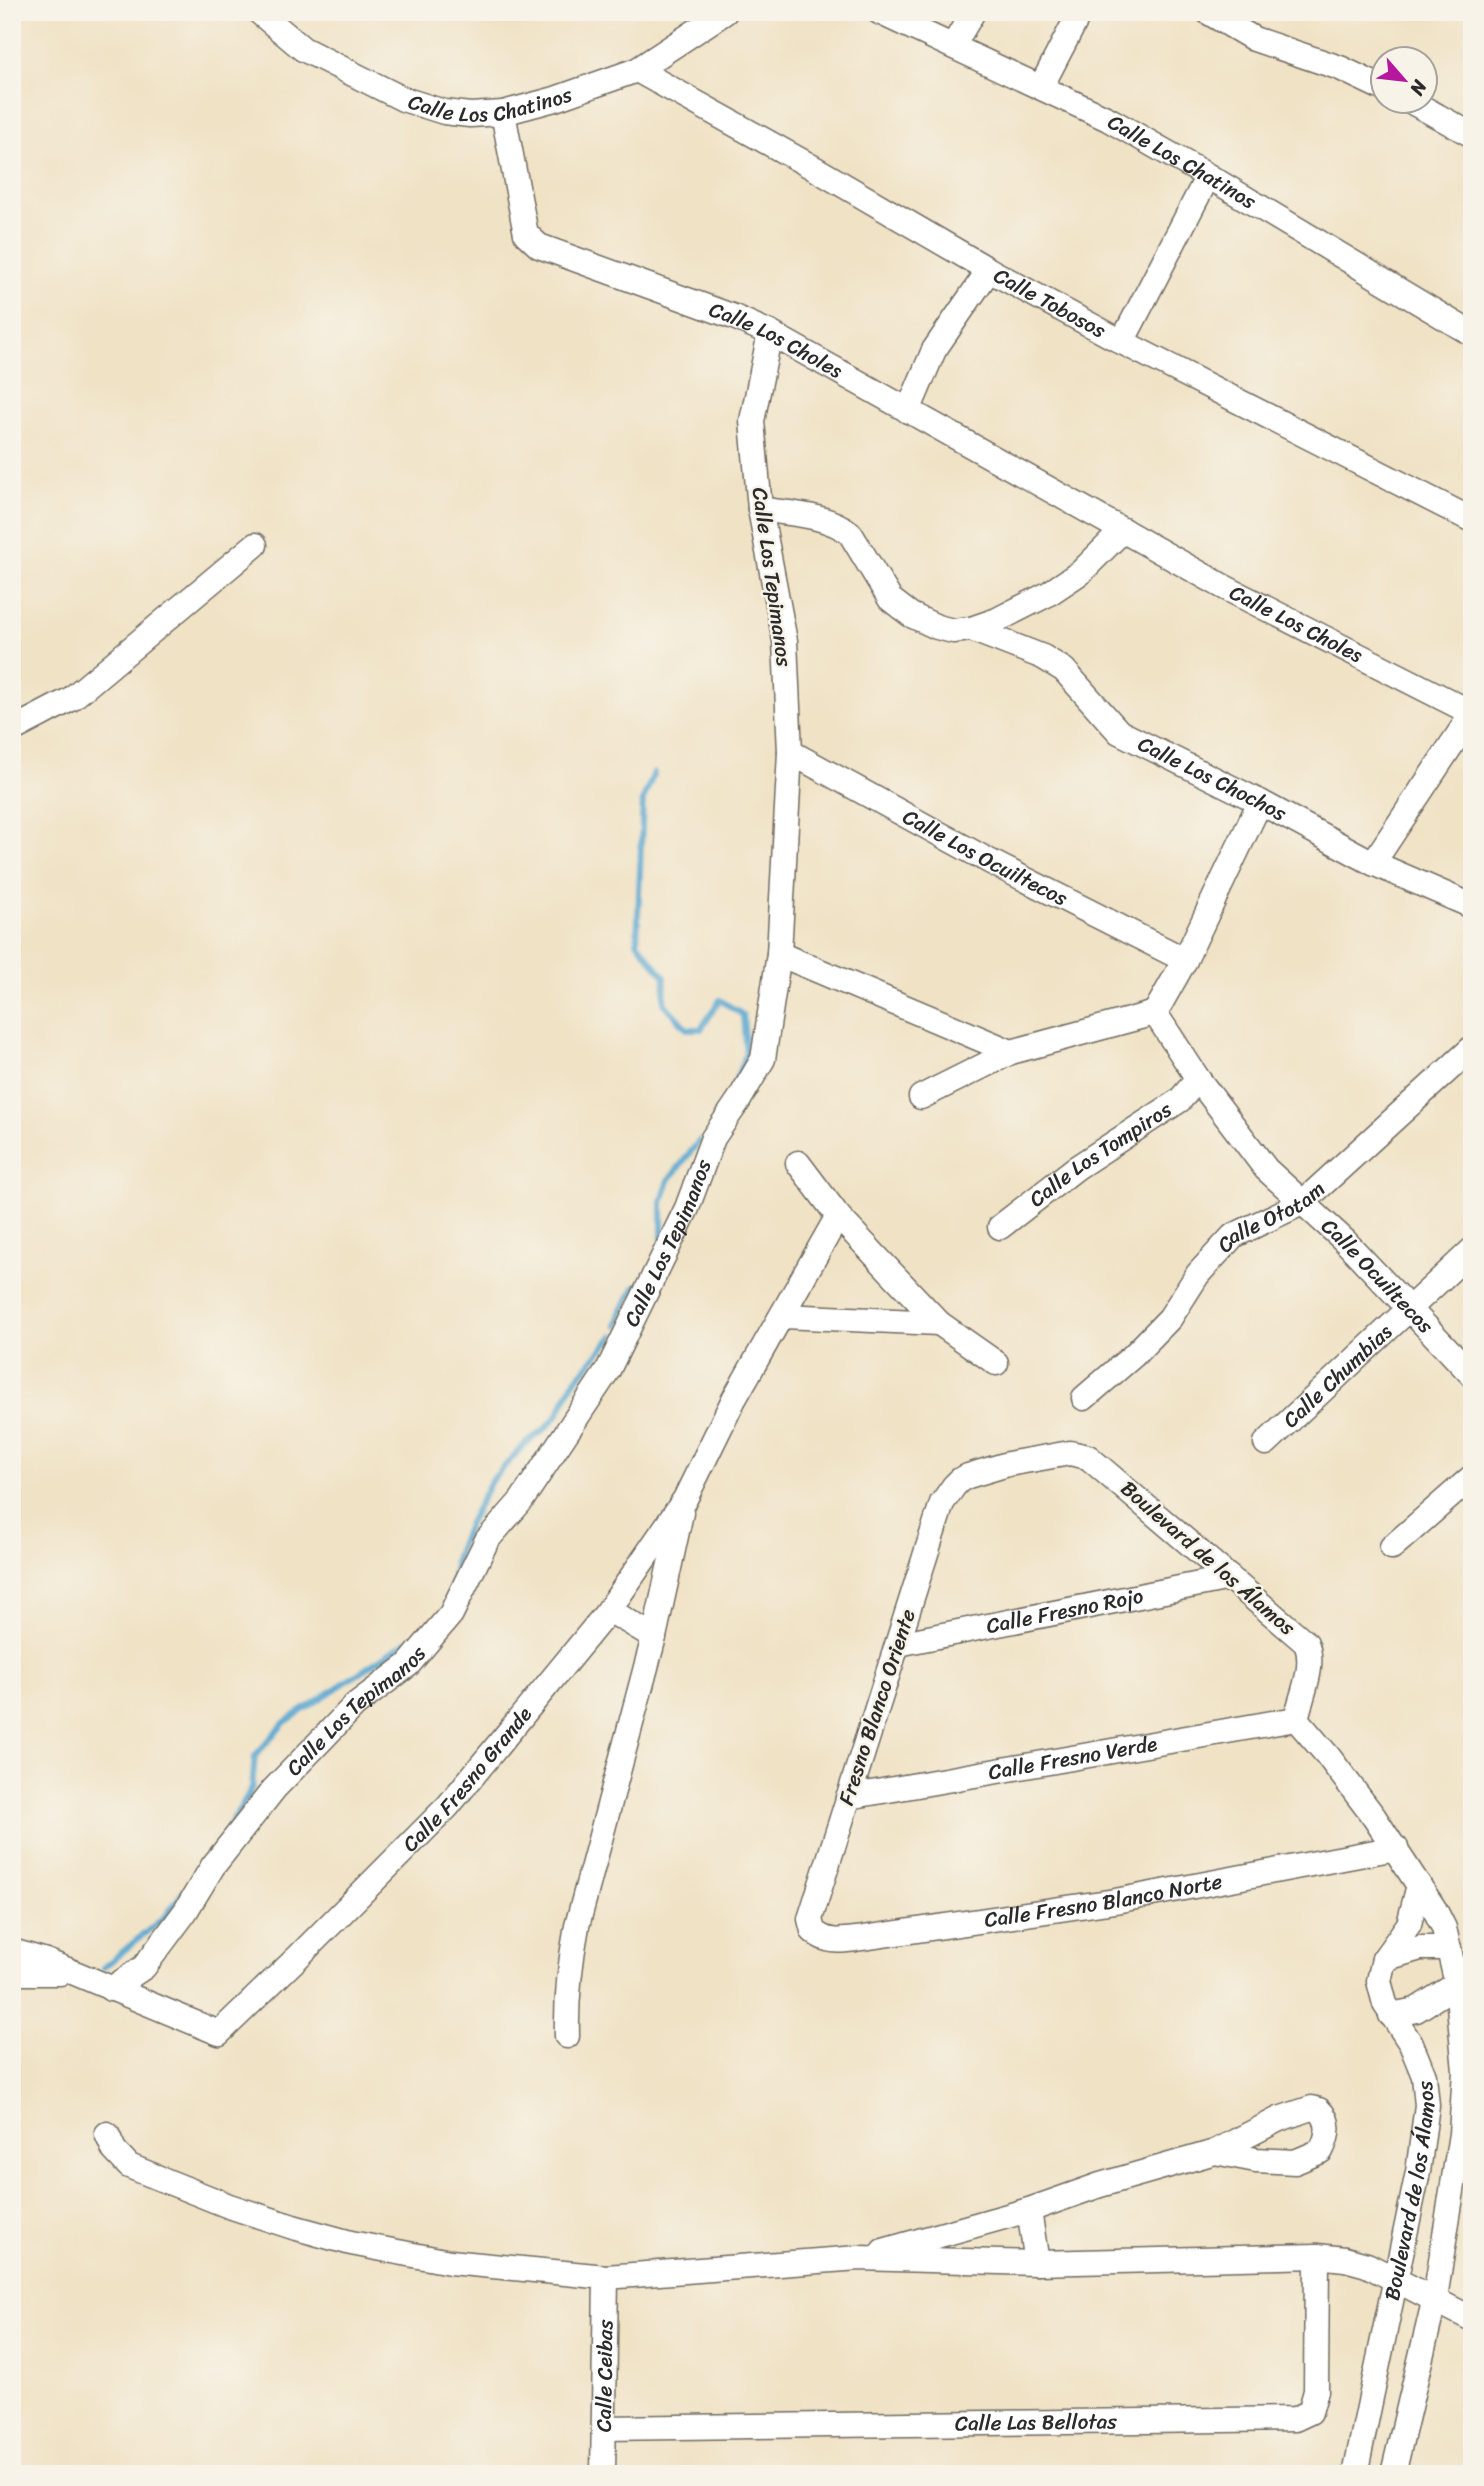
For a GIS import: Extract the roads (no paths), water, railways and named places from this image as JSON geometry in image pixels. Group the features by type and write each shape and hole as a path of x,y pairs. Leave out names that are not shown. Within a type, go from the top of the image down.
{"street":[{"name":"Calle Los Chatinos","path":"259,12 303,49 403,99 444,112 470,116 503,113 555,99 637,70 725,12"},
{"name":"Calle Los Chatinos","path":"879,12 1108,119 1472,334"},
{"path":"953,46 973,12"},
{"path":"1041,87 1080,12"},
{"path":"1208,12 1254,39 1340,68 1368,81"},
{"name":"Calle Tobosos","path":"637,70 814,168 989,270 1122,342 1472,520"},
{"name":"Calle Los Choles","path":"503,113 526,234 534,243 734,317 770,333 1224,587 1472,714"},
{"path":"1437,116 1472,135"},
{"path":"1122,342 1208,176"},
{"path":"908,411 934,350 989,270"},
{"name":"Calle Los Tepimanos","path":"111,1989 144,1967 186,1912 213,1866 274,1789 355,1705 408,1665 451,1614 487,1540 521,1501 608,1370 687,1208 713,1138 763,1059 779,954 790,752 785,641 760,509 752,421 770,333"},
{"path":"760,509 816,518 842,526 850,533 890,599 911,615 953,631 971,629 997,620 1048,594 1081,572 1123,530"},
{"path":"12,730 71,699 255,545"},
{"name":"Calle Los Chochos","path":"971,629 1064,670 1119,732 1260,802 1373,863 1472,906"},
{"path":"1373,863 1472,714"},
{"name":"Calle Los Ocuiltecos","path":"790,752 989,861 1185,960"},
{"path":"921,1097 1011,1052 1154,1013 1185,960 1260,802"},
{"path":"779,954 1011,1052"},
{"name":"Calle Ocuiltecos","path":"1154,1013 1198,1079 1266,1168 1345,1241 1472,1375"},
{"name":"Calle Ototam","path":"1084,1398 1134,1355 1170,1318 1198,1274 1233,1236 1303,1203 1472,1048"},
{"name":"Calle Los Tompiros","path":"1000,1227 1076,1168 1180,1100 1198,1079"},
{"path":"798,1163 838,1216 939,1323 996,1363"},
{"name":"Calle Fresno Grande","path":"111,1989 219,2034 448,1805 610,1610 685,1499 734,1399 838,1216"},
{"name":"Calle Chumbias","path":"1266,1443 1472,1250"},
{"path":"783,1316 939,1323"},
{"name":"Fresno Blanco Oriente","path":"813,1931 810,1919 812,1909 942,1503 954,1486 968,1476 1008,1464 1069,1453 1081,1454"},
{"name":"Boulevard de los Álamos","path":"1081,1454 1094,1460 1306,1643 1311,1653 1310,1666 1296,1719 1328,1755 1396,1848 1444,1928 1457,1984 1465,2071 1461,2134 1435,2298 1392,2474"},
{"path":"1392,1547 1472,1477"},
{"name":"Calle Fresno Grande","path":"567,2036 569,1968 577,1926 654,1637 685,1499"},
{"name":"Calle Fresno Rojo","path":"898,1644 1230,1578"},
{"path":"610,1610 654,1637"},
{"name":"Calle Fresno Verde","path":"848,1797 1296,1719"},
{"name":"Calle Fresno Blanco Norte","path":"813,1931 835,1942 856,1940 1115,1901 1396,1848"},
{"path":"1384,1959 1409,1924 1419,1885"},
{"path":"1384,1959 1420,1948 1449,1948"},
{"path":"12,1951 46,1961 111,1989"},
{"name":"Boulevard de los Álamos","path":"1355,2474 1418,2172 1427,2105 1424,2076 1411,2044 1385,2004 1379,1982 1384,1959"},
{"path":"12,1973 71,1972"},
{"path":"1391,2015 1416,2010 1457,1984"},
{"path":"107,2134 114,2150 129,2166 229,2206 351,2243 450,2262 606,2277 859,2258 1037,2263 1317,2256 1358,2262 1395,2277 1472,2319"},
{"path":"859,2258 1029,2210 1100,2185 1215,2152"},
{"path":"1029,2210 1037,2263"},
{"name":"Calle Las Bellotas","path":"604,2428 1295,2419 1310,2412 1316,2390 1317,2256"},
{"name":"Calle Ceibas","path":"603,2474 606,2277"}],"waterway":[{"path":"654,773 643,800 637,942 665,977 664,1003 687,1029 701,1029 720,1000 743,1015 746,1053 733,1088"},
{"path":"662,1238 662,1201 669,1180 699,1141"},
{"path":"617,1326 622,1310 636,1286"},
{"path":"452,1589 456,1556 468,1525 491,1481 525,1444 557,1416 573,1383 613,1336"},
{"path":"228,1829 252,1788 255,1756 285,1722 426,1629"},
{"path":"104,1967 167,1915 183,1892"}]}
